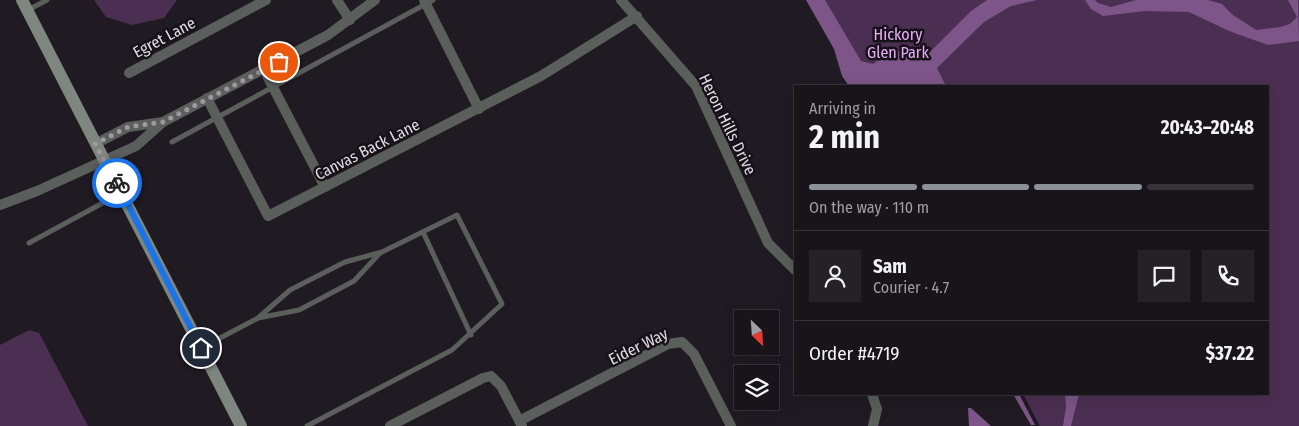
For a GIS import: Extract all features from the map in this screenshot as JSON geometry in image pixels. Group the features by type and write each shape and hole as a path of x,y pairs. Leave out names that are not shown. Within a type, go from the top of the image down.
{"street":[{"name":"Egret Lane","path":"129,73 266,0"},
{"path":"337,0 350,20"},
{"path":"0,204 37,192 136,146 163,122 328,35 375,0"},
{"name":"Heron Hills Drive","path":"621,0 637,16 696,86 768,242 794,269"},
{"path":"428,1 479,109"},
{"path":"25,5 241,426"},
{"name":"Canvas Back Lane","path":"218,118 268,216 541,76 637,16"},
{"path":"264,70 325,188"},
{"path":"207,98 218,118"},
{"path":"95,144 128,127 163,122"},
{"name":"Eider Way","path":"521,424 668,344 682,342 694,354 731,426"},
{"path":"390,426 482,378 491,376 501,386 521,424"},
{"path":"872,395 877,409 873,426"}],"lane":[{"path":"25,5 47,0"},
{"path":"172,142 428,1"},
{"path":"29,243 122,193"},
{"path":"201,348 258,318 290,290 345,262 382,252 457,215 502,304 471,335 452,350 308,426"},
{"path":"423,232 471,335"},
{"path":"258,318 299,310 354,281 382,252"}],"green space":[{"path":"94,0 177,0 164,18 132,25 106,17"},
{"name":"Hickory Glen Park","path":"818,0 1299,0 1299,426 1040,426 1024,395 1269,395 1269,85 862,85"},
{"path":"29,330 39,333 88,426 0,426 0,345"}],"shaded area":[{"path":"806,0 825,0 861,61 873,64 889,54 899,51 926,56 971,11 987,0 1037,0 1011,6 984,22 937,68 946,85 848,85 842,76 834,49"},
{"path":"1085,0 1095,0 1098,3 1111,7 1136,0 1208,0 1222,4 1233,15 1256,30 1290,24 1297,17 1288,0 1298,0 1299,41 1268,45 1229,31 1189,12 1145,11 1103,16 1091,9"},
{"path":"1014,395 1020,395 1035,425 1031,425"},
{"path":"1065,395 1079,395 1071,426 1063,426 1066,407"},
{"path":"968,408 971,408 991,426 969,426"}],"way so far":[{"path":"117,183 95,144 128,127 163,122 279,62"}],"route":[{"path":"117,183 201,348"}]}
